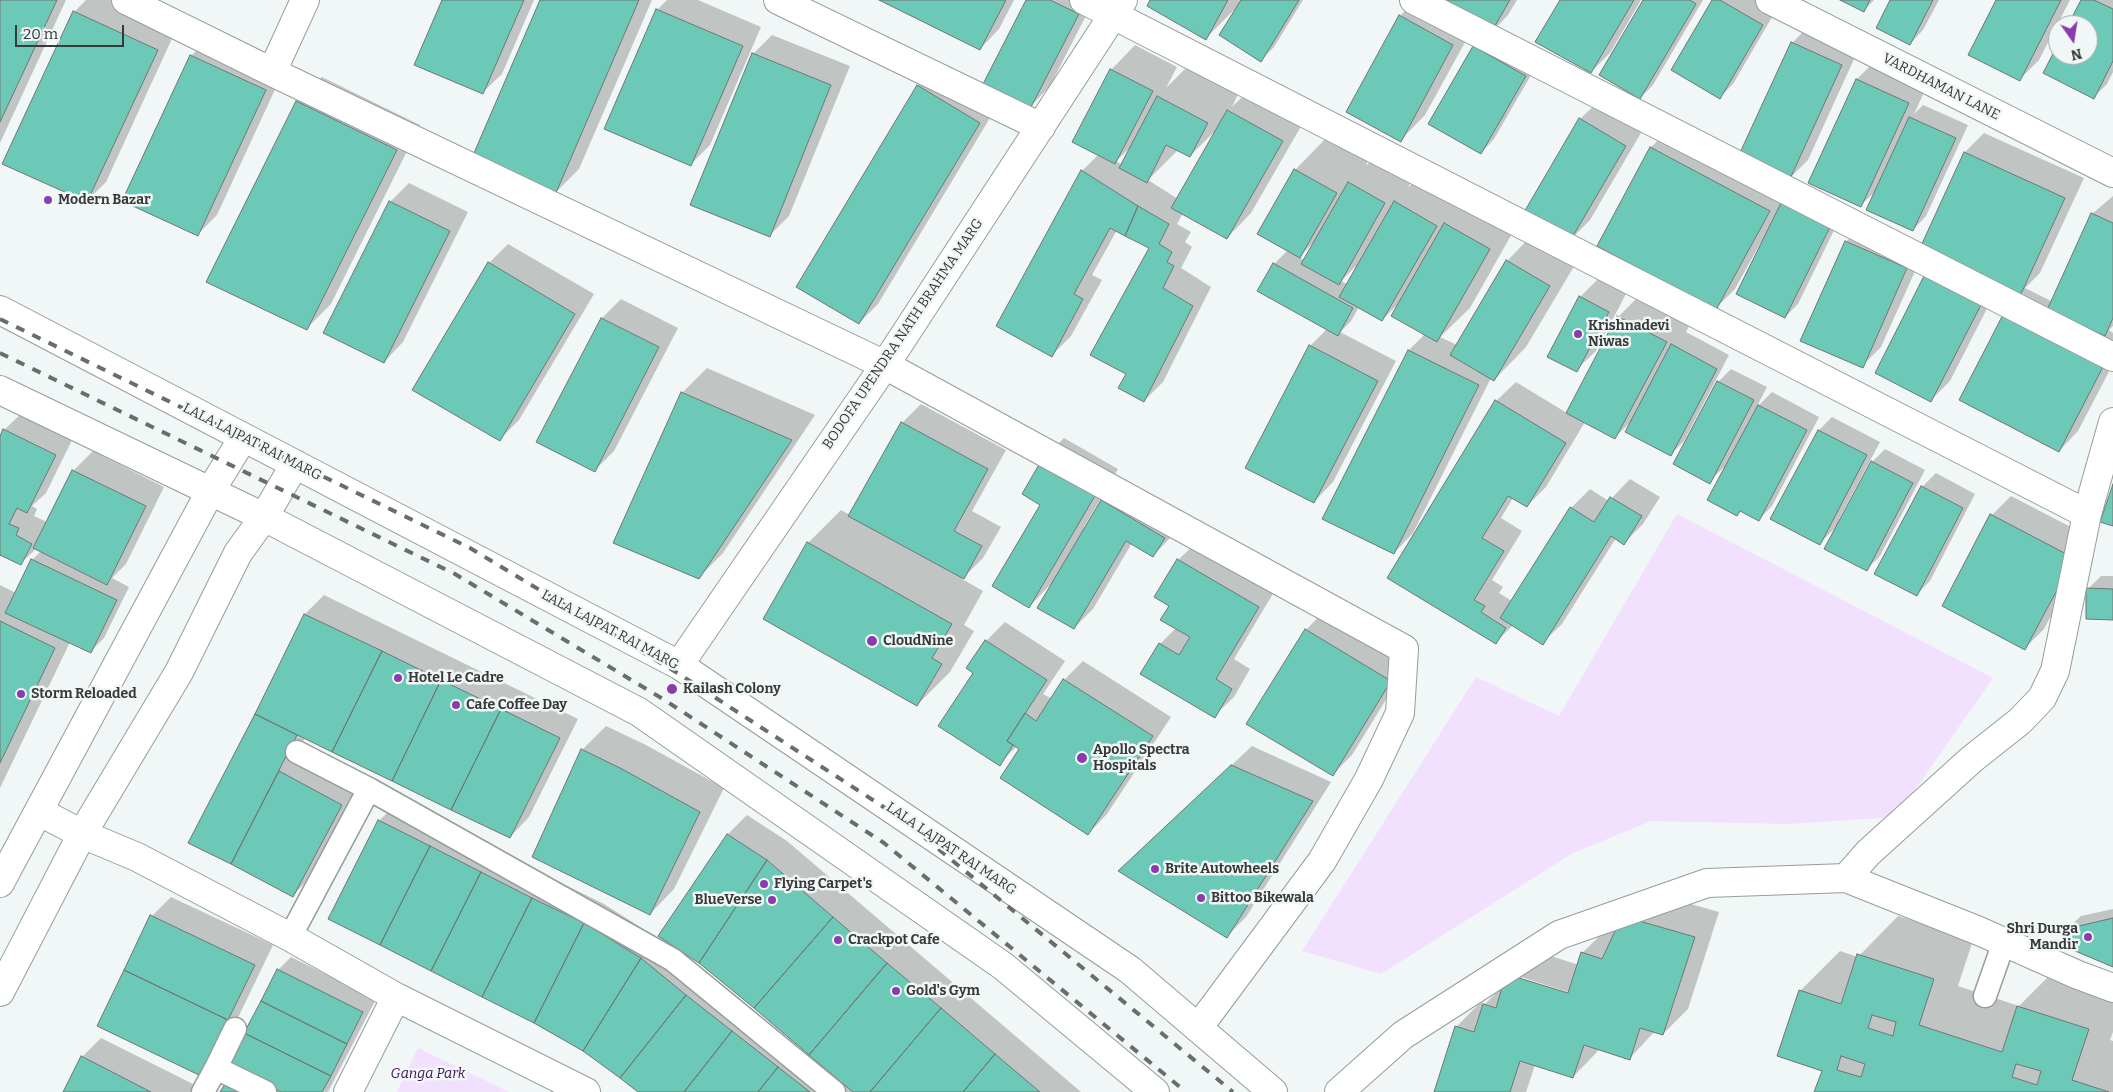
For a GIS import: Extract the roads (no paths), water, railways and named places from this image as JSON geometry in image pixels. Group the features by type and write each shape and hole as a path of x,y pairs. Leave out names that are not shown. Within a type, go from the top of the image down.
{"street":[{"path":"126,0 272,72 885,365 1404,648 1400,713 1369,779 1322,861 1198,1028"},
{"path":"272,72 305,0"},
{"path":"778,0 1040,127"},
{"path":"1084,0 1118,8 2087,514"},
{"path":"1414,0 2113,357"},
{"name":"VARDHAMAN LANE","path":"1770,0 2113,173"},
{"name":"BODOFA UPENDRA NATH BRAHMA MARG","path":"679,666 885,365 1118,8"},
{"name":"LALA LAJPAT RAI MARG","path":"0,310 679,666 1130,970 1273,1092"},
{"path":"0,390 211,490 639,712 1003,966 1155,1092"},
{"path":"1846,878 1868,853 1972,759 2020,721 2042,698 2055,671 2087,514 2113,422"},
{"path":"0,883 40,812 211,490 243,438"},
{"path":"0,992 82,834 179,672 238,553 264,517 295,464"},
{"path":"40,812 82,834 137,857 290,937 396,997 586,1092"},
{"path":"1339,1092 1403,1035 1559,935 1707,882 1846,878 2004,942 2078,976 2113,988"},
{"path":"348,1092 396,997"}],"lane":[{"path":"297,752 369,789 673,960 834,1092"},
{"path":"290,937 369,789"},
{"path":"1985,996 2004,942"},
{"path":"203,1092 235,1029"},
{"path":"216,1068 265,1092"}],"railway":[{"path":"0,319 470,548 679,674 902,819 1233,1092"},
{"path":"0,353 455,574 663,699 884,843 1186,1092"}],"place":[{"name":"Modern Bazar","path":"48,200"},
{"name":"Krishnadevi Niwas","path":"1578,334"},
{"name":"CloudNine","path":"872,641"},
{"name":"Hotel Le Cadre","path":"398,678"},
{"name":"Kailash Colony","path":"672,689"},
{"name":"Storm Reloaded","path":"21,694"},
{"name":"Cafe Coffee Day","path":"456,705"},
{"name":"Apollo Spectra Hospitals","path":"1082,758"},
{"name":"Brite Autowheels","path":"1155,869"},
{"name":"Flying Carpet's","path":"764,884"},
{"name":"Bittoo Bikewala","path":"1201,898"},
{"name":"BlueVerse","path":"772,900"},
{"name":"Shri Durga Mandir","path":"2088,937"},
{"name":"Crackpot Cafe","path":"838,940"},
{"name":"Gold's Gym","path":"896,991"}],"park label":[{"name":"Ganga Park","path":"428,1074"}]}
